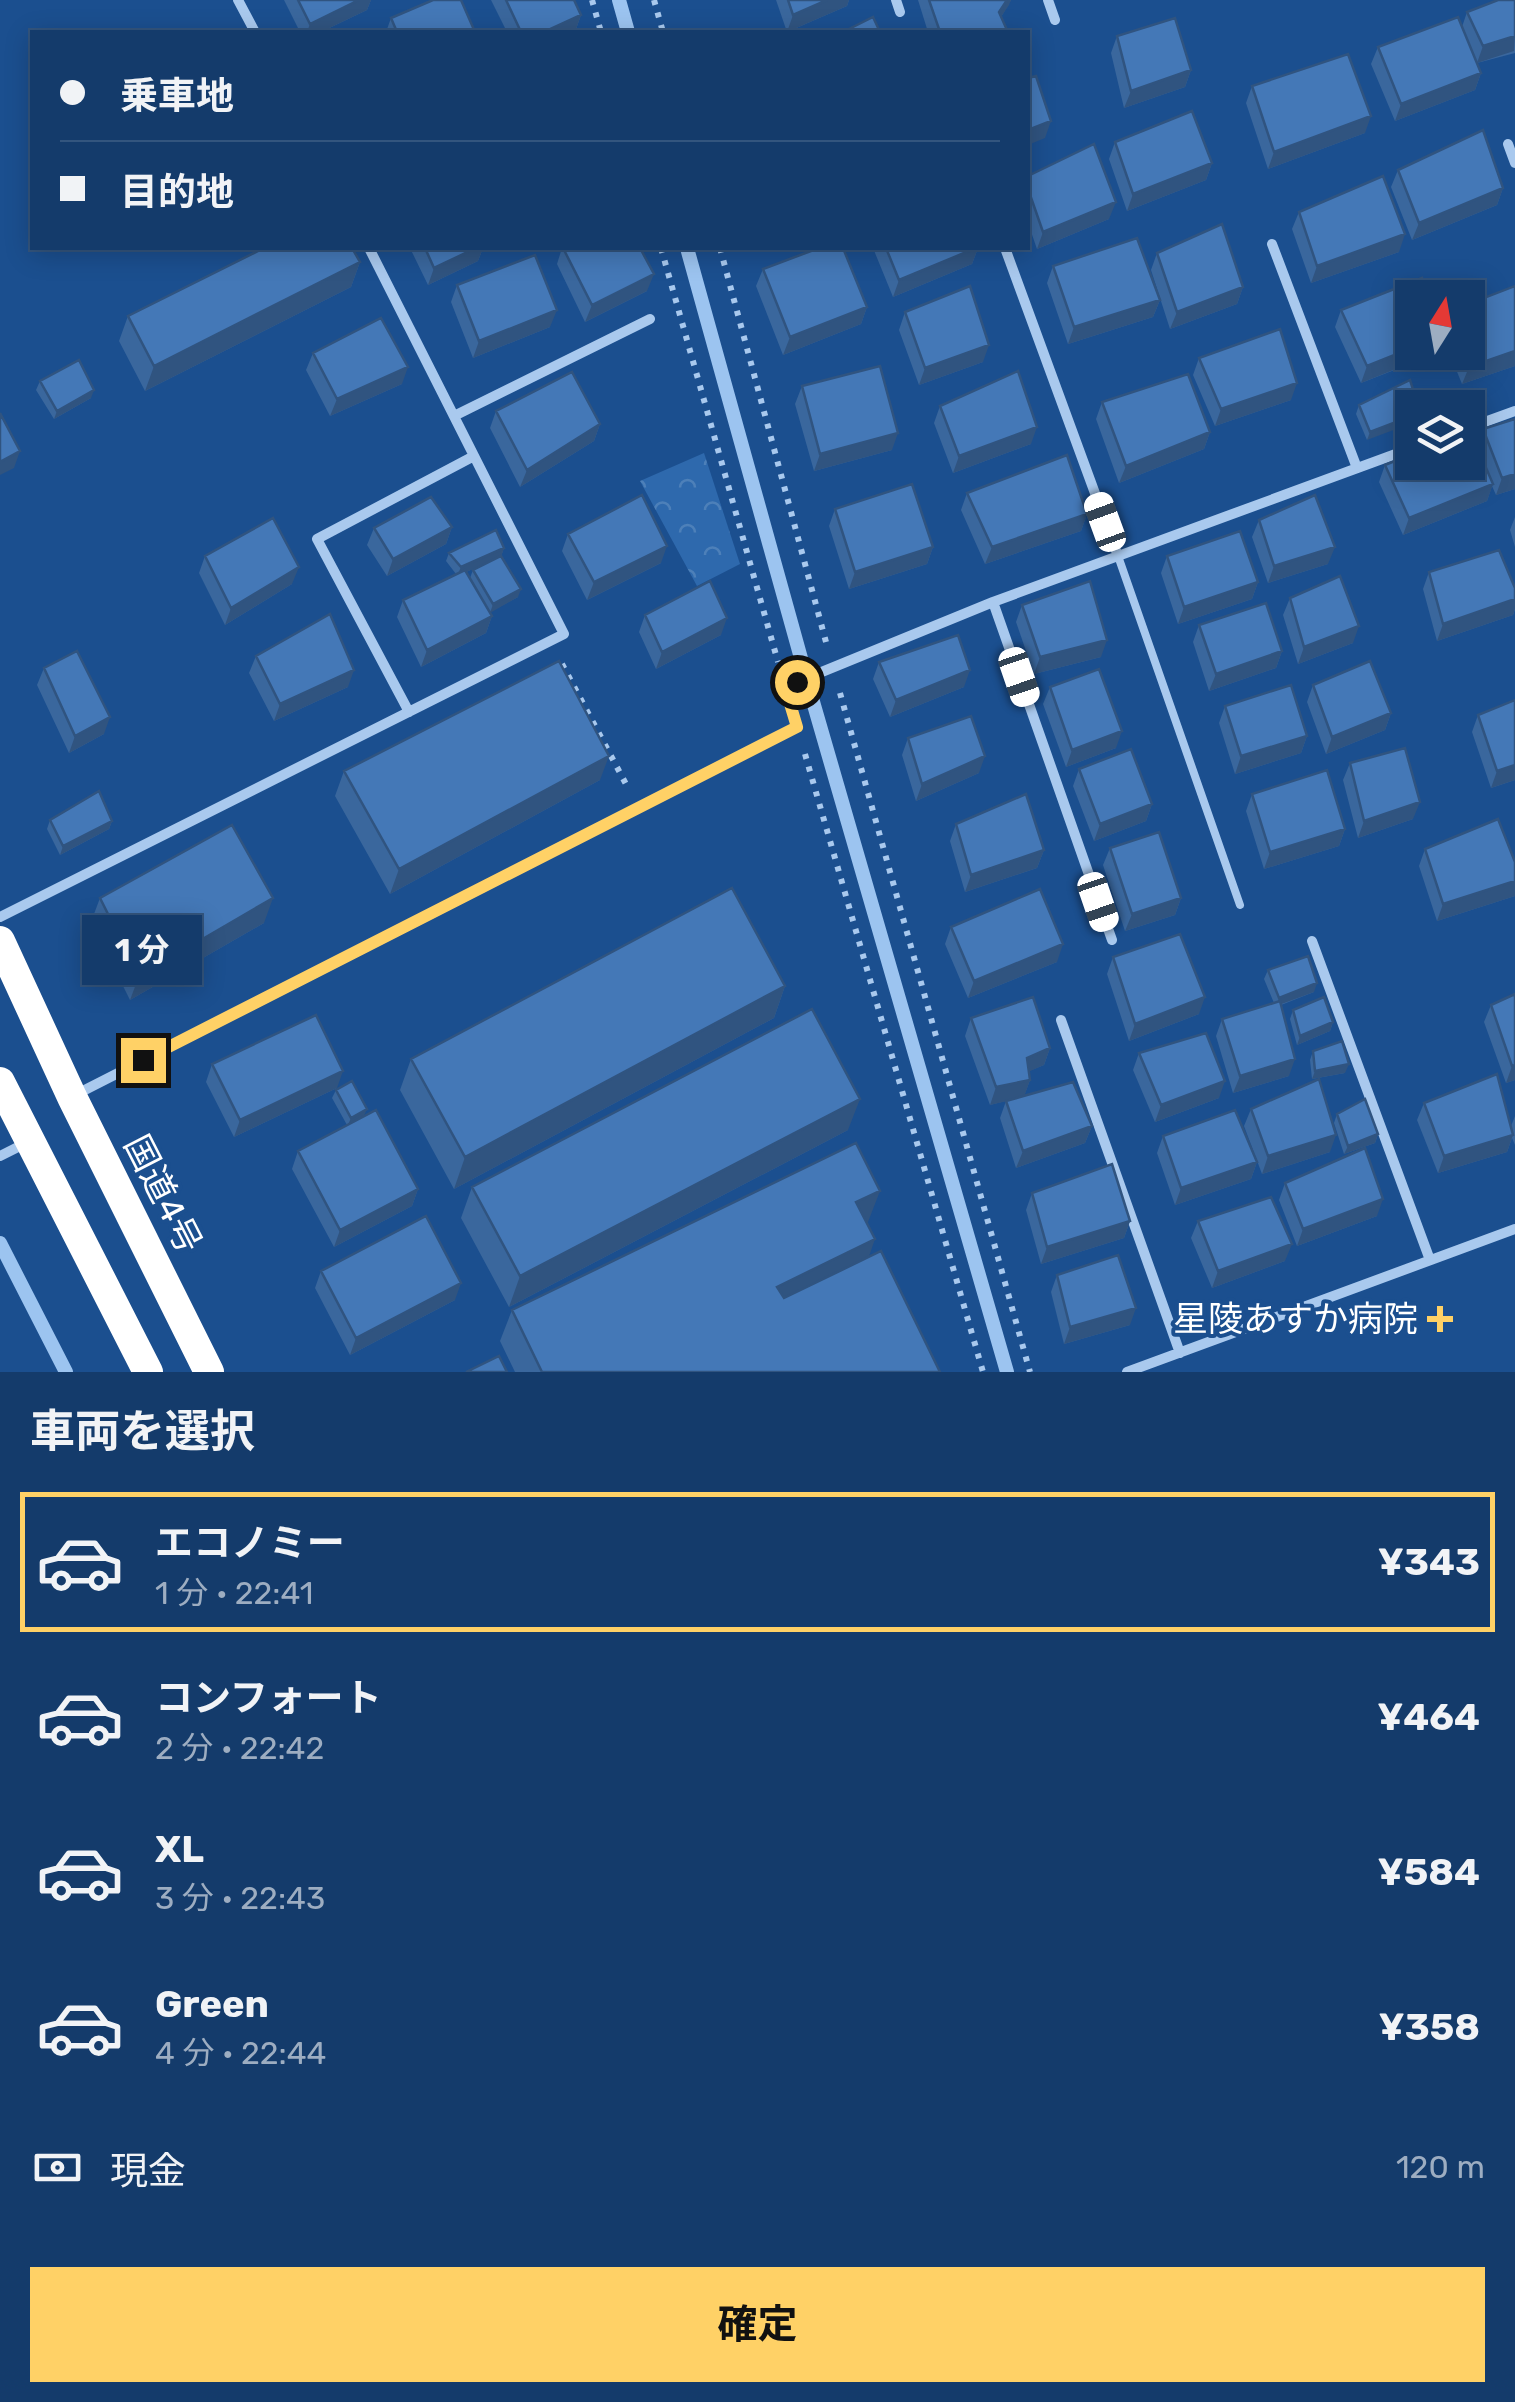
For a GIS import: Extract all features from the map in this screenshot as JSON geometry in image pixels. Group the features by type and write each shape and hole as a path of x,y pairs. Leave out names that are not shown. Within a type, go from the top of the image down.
{"highway":[{"name":"国道4号","path":"0,941 72,1097 210,1372"},
{"path":"0,1082 148,1372"}],"street":[{"path":"238,0 254,30"},
{"path":"896,0 900,12"},
{"path":"1048,0 1055,20"},
{"path":"1508,144 1515,163"},
{"path":"1272,244 1357,468"},
{"path":"0,916 564,634 369,250"},
{"path":"1006,250 1118,556"},
{"path":"454,416 650,319"},
{"path":"1485,422 1515,411"},
{"path":"72,1097 797,727 785,687 993,602 1395,454"},
{"path":"410,712 318,539 474,456"},
{"path":"993,602 1112,940"},
{"path":"1312,941 1430,1260"},
{"path":"1061,1020 1180,1353"},
{"path":"0,1156 28,1142"},
{"path":"1128,1372 1515,1228"}],"lane":[{"path":"1118,556 1240,905"}],"path":[{"path":"592,0 600,30"},
{"path":"654,0 662,30"},
{"path":"663,250 785,687"},
{"path":"721,250 830,668 1030,1372"},
{"path":"550,641 638,808"},
{"path":"797,727 984,1372"}],"green space":[{"path":"704,453 740,564 697,586 640,481"}],"building":[{"path":"298,0 359,0 310,24"},
{"path":"433,0 461,0 474,30 396,30 391,18"},
{"path":"506,0 574,0 581,15 548,30 520,30"},
{"path":"788,0 827,0 793,15"},
{"path":"929,0 1007,0 999,12 1007,30 939,30"},
{"path":"1498,0 1515,0 1515,36 1483,46 1467,12"},
{"path":"873,17 879,30 847,30"},
{"path":"1458,17 1481,73 1401,104 1378,47"},
{"path":"1175,18 1191,70 1131,91 1117,36"},
{"path":"1348,54 1371,116 1274,152 1252,86"},
{"path":"1036,76 1051,121 1030,129 1030,78"},
{"path":"1192,111 1212,163 1133,194 1115,142"},
{"path":"1483,130 1503,188 1419,223 1398,170"},
{"path":"1094,144 1116,202 1043,232 1030,195 1030,175"},
{"path":"1383,176 1405,234 1317,266 1299,212"},
{"path":"1222,224 1243,287 1177,312 1157,253"},
{"path":"1137,238 1160,300 1074,327 1053,266"},
{"path":"260,250 353,250 360,262 154,366 128,316"},
{"path":"426,250 472,250 434,268"},
{"path":"564,250 641,250 654,274 592,305"},
{"path":"814,250 844,250 867,307 790,337 763,269"},
{"path":"887,250 971,250 899,280"},
{"path":"535,255 557,310 479,341 457,285"},
{"path":"970,286 989,345 925,368 905,312"},
{"path":"1515,286 1515,351 1485,361 1485,297"},
{"path":"1395,289 1395,355 1367,366 1341,310"},
{"path":"381,318 408,367 337,399 313,353"},
{"path":"1280,329 1297,383 1221,409 1199,358"},
{"path":"79,360 94,390 57,411 40,381"},
{"path":"880,366 898,433 820,454 802,386"},
{"path":"1018,371 1037,427 959,456 940,406"},
{"path":"572,372 600,424 527,470 496,411"},
{"path":"1188,374 1210,432 1126,466 1102,402"},
{"path":"1410,380 1413,390 1395,390 1395,422 1370,432 1359,405"},
{"path":"0,413 20,451 0,462"},
{"path":"1515,419 1515,474 1502,478 1485,428"},
{"path":"1067,455 1087,514 992,547 967,493"},
{"path":"1395,461 1395,480 1485,480 1485,465 1493,484 1409,518 1385,465"},
{"path":"912,484 933,547 855,572 835,509"},
{"path":"642,495 667,546 594,582 568,534"},
{"path":"1315,495 1335,547 1274,566 1259,520"},
{"path":"431,497 452,527 393,559 374,528"},
{"path":"273,518 299,567 231,608 205,556"},
{"path":"496,530 504,548 461,567 449,553"},
{"path":"1240,531 1258,582 1184,607 1167,556"},
{"path":"1499,550 1515,588 1515,599 1443,624 1429,572"},
{"path":"501,556 521,589 493,604 473,570"},
{"path":"465,570 492,616 427,650 403,600"},
{"path":"1340,576 1359,626 1304,647 1290,598"},
{"path":"710,581 727,618 662,652 645,615"},
{"path":"1090,581 1107,640 1040,657 1022,605"},
{"path":"1266,603 1282,651 1216,674 1199,625"},
{"path":"330,614 354,670 280,704 256,656"},
{"path":"958,635 970,670 896,700 879,662"},
{"path":"77,651 110,717 75,736 44,668"},
{"path":"559,661 609,756 399,869 344,771"},
{"path":"1370,661 1391,713 1332,737 1313,685"},
{"path":"1099,669 1122,731 1072,750 1050,687"},
{"path":"1291,685 1307,736 1241,756 1225,706"},
{"path":"1515,700 1515,765 1497,771 1478,715"},
{"path":"971,716 985,756 922,784 908,738"},
{"path":"1405,748 1420,802 1364,821 1350,763"},
{"path":"1131,749 1152,804 1100,824 1079,769"},
{"path":"1327,770 1345,829 1270,852 1252,794"},
{"path":"99,791 112,821 63,846 50,820"},
{"path":"1026,794 1044,850 971,875 956,824"},
{"path":"1498,819 1515,862 1515,881 1443,904 1425,849"},
{"path":"232,825 273,898 139,976 100,898"},
{"path":"1159,832 1181,898 1132,914 1110,848"},
{"path":"732,888 785,986 465,1157 411,1059"},
{"path":"1040,889 1063,944 974,981 951,927"},
{"path":"1180,934 1205,997 1135,1024 1113,957"},
{"path":"1308,956 1317,983 1279,998 1268,970"},
{"path":"1515,994 1515,1065 1512,1066 1491,1005"},
{"path":"1033,997 1050,1048 1027,1058 1030,1080 996,1087 971,1018"},
{"path":"1324,997 1333,1022 1300,1036 1293,1010"},
{"path":"1280,1001 1295,1059 1240,1076 1222,1019"},
{"path":"812,1009 860,1099 520,1276 472,1187"},
{"path":"316,1015 343,1071 240,1120 212,1064"},
{"path":"1206,1033 1225,1081 1161,1105 1139,1053"},
{"path":"1342,1041 1349,1064 1315,1071 1313,1051"},
{"path":"1497,1074 1513,1135 1444,1156 1424,1103"},
{"path":"1319,1079 1336,1135 1268,1156 1251,1109"},
{"path":"352,1081 367,1109 351,1118 336,1090"},
{"path":"1073,1082 1092,1126 1023,1151 1006,1101"},
{"path":"1365,1099 1378,1134 1348,1146 1337,1114"},
{"path":"376,1110 418,1189 340,1230 298,1151"},
{"path":"1235,1110 1257,1162 1181,1188 1163,1136"},
{"path":"856,1143 880,1191 856,1202 875,1239 777,1287 784,1298 881,1251 940,1372 542,1372 512,1310"},
{"path":"1365,1148 1383,1199 1303,1229 1285,1183"},
{"path":"1112,1164 1130,1221 1047,1247 1032,1193"},
{"path":"1271,1197 1292,1244 1218,1271 1198,1221"},
{"path":"426,1216 461,1283 356,1338 321,1271"},
{"path":"1118,1255 1136,1308 1070,1327 1057,1275"},
{"path":"499,1356 507,1372 466,1372"}],"waterway":[{"path":"619,0 627,30"},
{"path":"688,250 1007,1372"},
{"path":"0,1243 66,1372"}],"place":[{"name":"星陵あすか病院","path":"1440,1319"}],"route":[{"path":"143,1060 797,727 785,687 797,682"}]}
